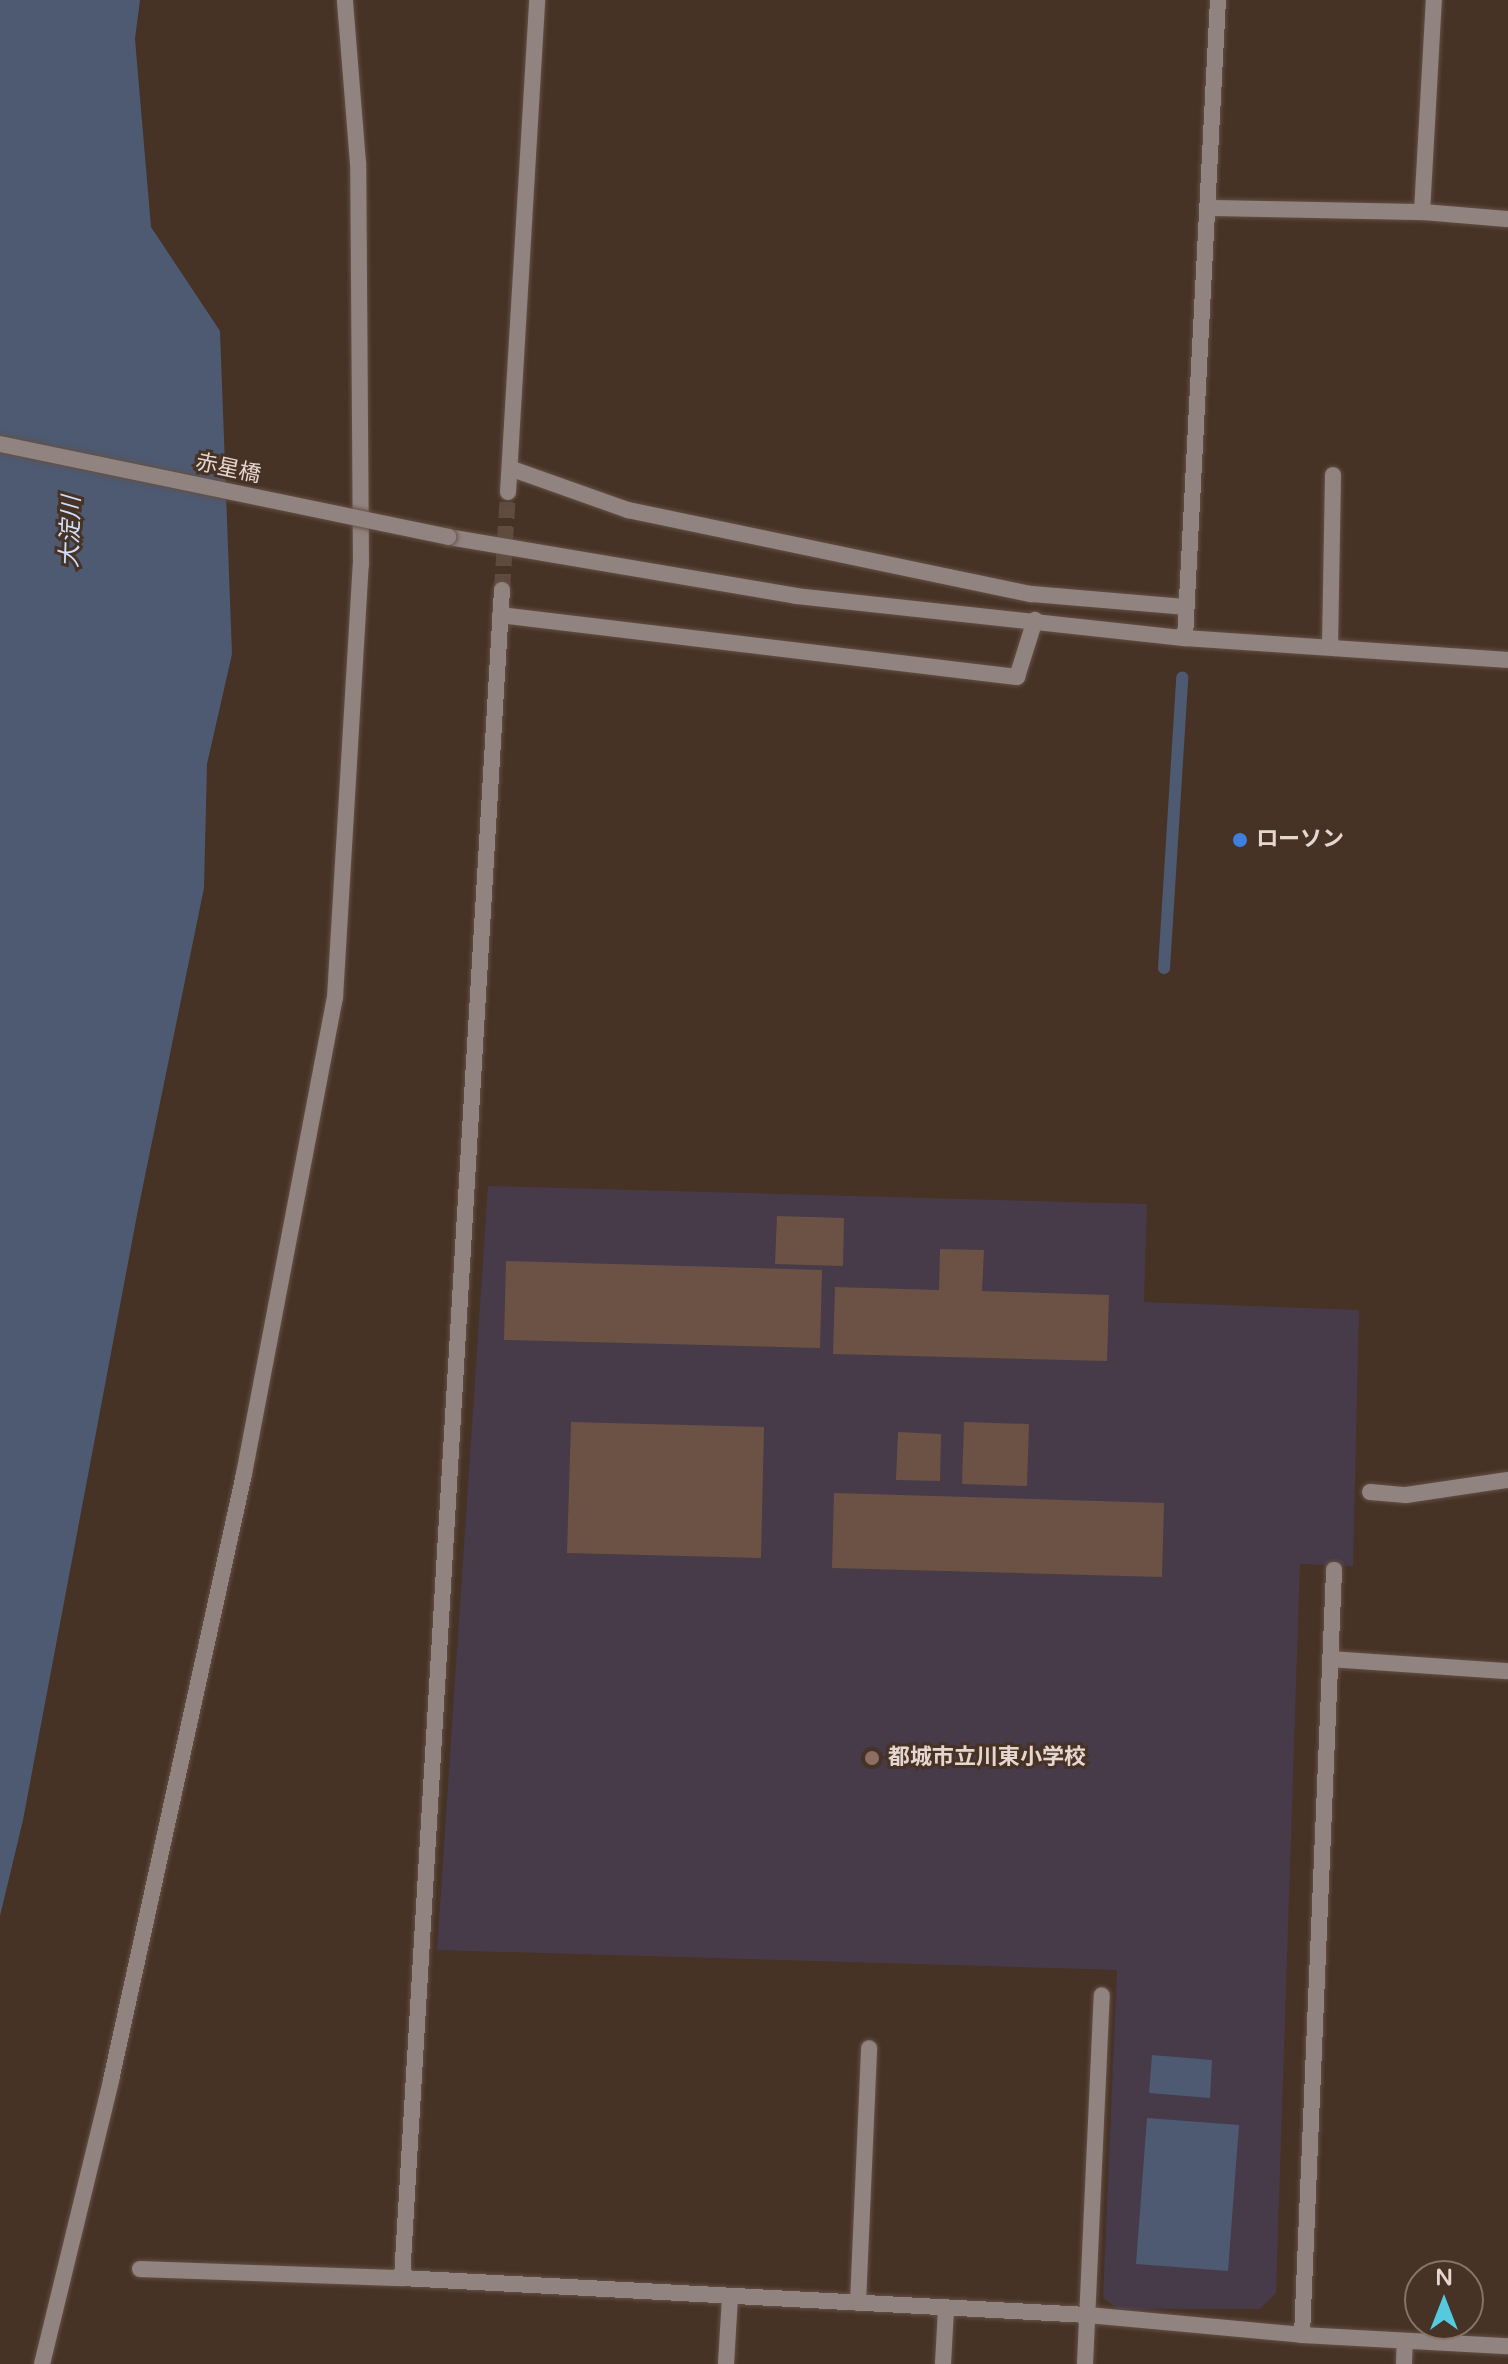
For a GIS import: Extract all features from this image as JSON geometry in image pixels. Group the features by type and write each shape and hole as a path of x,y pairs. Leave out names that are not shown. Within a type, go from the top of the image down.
{"street":[{"path":"42,2364 111,2080 244,1474 335,998 361,565 358,163 345,0"},
{"path":"508,492 512,469 537,0"},
{"path":"1185,638 1218,0"},
{"path":"1422,212 1434,0"},
{"path":"1208,208 1422,212 1508,219"},
{"name":"赤星橋","path":"0,444 448,537 796,596 1185,638 1508,660"},
{"path":"512,469 628,510 1031,594 1185,607"},
{"path":"1330,647 1333,475"},
{"path":"402,2278 502,590"},
{"path":"500,615 1017,677 1035,620"},
{"path":"1370,1492 1406,1495 1508,1480"},
{"path":"1302,2335 1334,1570"},
{"path":"1330,1659 1508,1671"},
{"path":"1085,2364 1102,1995"},
{"path":"858,2303 869,2048"},
{"path":"140,2269 402,2278 1088,2315 1302,2335 1508,2346"},
{"path":"726,2364 730,2296"},
{"path":"943,2364 946,2308"},
{"path":"1404,2364 1405,2341"}],"shaded area":[{"name":"都城市立川東小学校","path":"488,1186 1147,1204 1144,1302 1359,1310 1353,1566 1300,1564 1276,2293 1260,2309 1118,2309 1103,2298 1117,1970 437,1950"}],"water":[{"name":"大淀川","path":"0,0 140,0 135,39 151,227 220,331 232,654 207,764 204,888 137,1215 23,1820 0,1916"},
{"path":"1152,2055 1212,2060 1210,2098 1149,2093"},
{"path":"1147,2118 1239,2125 1228,2271 1136,2264"}],"building":[{"path":"777,1216 844,1218 843,1266 775,1264"},
{"path":"940,1249 984,1250 982,1291 1109,1295 1107,1361 833,1354 835,1287 939,1290"},
{"path":"506,1261 822,1270 820,1348 504,1340"},
{"path":"571,1422 764,1427 761,1558 567,1553"},
{"path":"964,1422 1029,1424 1027,1486 962,1484"},
{"path":"898,1432 941,1434 940,1481 896,1480"},
{"path":"834,1493 1164,1503 1162,1577 832,1568"}],"waterway":[{"path":"1164,968 1182,678"}],"tunnel":[{"path":"502,590 508,492"}],"place":[{"name":"ローソン","path":"1240,840"},
{"name":"都城市立川東小学校","path":"872,1758"}]}
